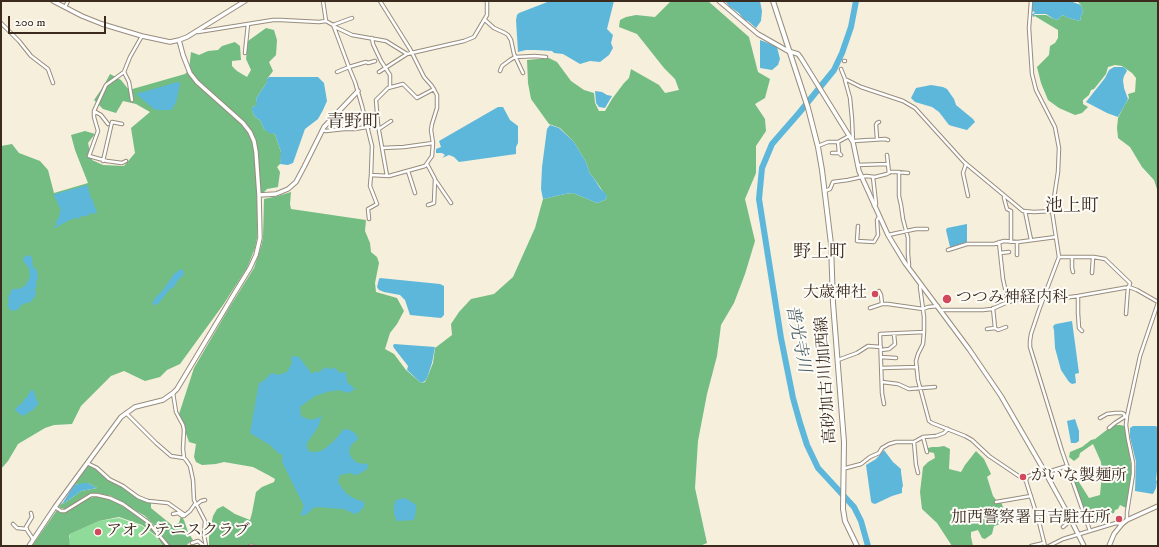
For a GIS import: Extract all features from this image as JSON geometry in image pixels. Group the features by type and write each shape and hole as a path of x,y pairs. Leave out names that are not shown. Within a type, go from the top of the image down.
{"main road":[{"name":"高砂加古川加西線","path":"773,1 788,51 808,107 818,146 825,190 831,244 844,442 842,500 845,521 857,546"}],"street":[{"path":"53,1 102,24 142,36 170,42 179,40 196,31 245,1"},
{"path":"65,7 68,1"},
{"path":"323,1 326,21"},
{"path":"371,175 387,176 425,166 427,164 432,156 433,143 431,130 436,108 437,95 424,77 402,35 380,1"},
{"path":"379,72 407,54 464,41 474,37 487,15 487,1"},
{"path":"720,1 758,34 788,51 798,54 853,141"},
{"path":"1031,1 1029,28 1032,74 1036,90 1056,127 1059,148 1058,172 1052,211 1059,257 1031,334 1030,347 1048,408 1090,531"},
{"path":"334,26 352,18"},
{"path":"196,31 198,32 281,20 326,21 352,35 386,41 407,54"},
{"path":"485,20 494,28 508,35 511,40 515,57 523,72"},
{"path":"1,23 19,41 31,56 48,69 54,83"},
{"path":"245,53 248,24"},
{"path":"334,26 358,91 372,146 370,186 378,204 368,209 369,219"},
{"path":"126,161 122,163 103,161 89,156 98,131 94,111 106,85 124,72 130,57 142,36"},
{"path":"372,38 373,44 381,61 390,75 390,87"},
{"path":"29,546 113,426 126,413 135,407 163,400 173,393 219,320 250,268 256,255 260,238 259,195 254,141 250,132 243,123 197,82 190,73 179,40"},
{"path":"500,71 502,66 515,57 546,57"},
{"path":"337,72 366,62 375,62"},
{"path":"841,69 850,98 853,141 857,165 888,235 908,266 942,310 1001,396 1045,472 1084,546"},
{"path":"124,72 129,82 132,100"},
{"path":"845,79 861,87 903,101 915,108 946,144 966,164 1025,211 1052,211"},
{"path":"387,176 378,125 376,100 390,87 404,85 417,98 434,89"},
{"path":"259,195 276,194 288,189 296,182 322,130 329,120 358,91"},
{"path":"94,111 101,115 108,124"},
{"path":"379,129 391,121"},
{"path":"103,161 112,122 122,124"},
{"path":"877,139 876,125 877,122 879,122"},
{"path":"322,130 355,129 378,125"},
{"path":"818,146 828,142 838,142 849,136"},
{"path":"853,141 877,139 888,140"},
{"path":"832,153 840,154 838,142"},
{"path":"382,148 433,143"},
{"path":"887,154 889,173"},
{"path":"427,164 435,181 451,203"},
{"path":"857,165 888,164"},
{"path":"966,164 964,166 964,173 968,196"},
{"path":"408,171 416,193"},
{"path":"899,172 899,196 908,238 908,266"},
{"path":"825,190 830,188 833,182 868,176 873,177 889,173 908,173"},
{"path":"873,177 876,204 874,206"},
{"path":"428,205 434,203 435,181"},
{"path":"1005,196 1004,198 1007,210 1011,211 1011,242"},
{"path":"1025,211 1031,240"},
{"path":"858,226 857,241 874,242 878,235 877,220 879,217"},
{"path":"888,235 916,229 927,229"},
{"path":"948,250 967,244 983,244 1004,241 1017,242 1056,237"},
{"path":"999,242 1002,279 1008,302"},
{"path":"1017,242 1017,255"},
{"path":"1000,253 1009,252"},
{"path":"1059,257 1101,258 1107,260 1130,282 1128,287 1126,314"},
{"path":"1072,258 1073,272"},
{"path":"1092,273 1093,258"},
{"path":"921,283 920,287 924,332 923,344 916,361 918,380 929,421 966,436 989,456 1026,481 1044,545 1031,546"},
{"path":"942,310 983,310 1027,298 1055,299 1128,287 1137,290 1158,303 1140,356 1126,417 1128,439 1133,463 1127,520"},
{"path":"879,291 882,304"},
{"path":"1078,296 1079,328 1082,331"},
{"path":"870,308 882,304 923,309 938,305"},
{"path":"993,308 995,328"},
{"path":"988,329 995,328 998,330 1006,327"},
{"path":"884,404 882,393 880,334 924,332"},
{"path":"838,360 857,353 868,346 889,349 895,344 894,334"},
{"path":"881,356 896,358"},
{"path":"881,368 917,367"},
{"path":"882,382 898,384 909,388 920,389 935,387"},
{"path":"173,393 175,396 176,412 184,430 184,458 190,466 193,480 194,500 205,521 205,546"},
{"path":"126,413 171,456 184,458"},
{"path":"1100,418 1108,414 1115,413 1122,413 1126,417"},
{"path":"1109,428 1126,417"},
{"path":"844,468 861,464 879,453 882,448 889,444 896,442 914,442 923,437 936,436 944,433 948,429"},
{"path":"923,437 927,452"},
{"path":"914,442 918,473"},
{"path":"87,463 97,468 109,479 124,486 138,496 148,501 168,504 184,515"},
{"path":"1026,481 1026,478 1031,475 1067,466"},
{"path":"55,507 61,511 65,511 91,495 110,498 123,504 148,522 168,546"},
{"path":"996,502 1031,496"},
{"path":"173,514 178,513 183,516 196,504 205,500"},
{"path":"1109,546 1114,534 1122,524 1127,520 1158,506"},
{"path":"31,513 32,517 26,527 33,539"},
{"path":"1062,527 1071,520"},
{"path":"1049,546 1078,534 1116,523 1122,524"},
{"path":"13,524 17,528 27,529"},
{"path":"192,543 198,541 205,546"}],"green space":[{"path":"671,1 708,1 749,37 758,72 770,79 765,98 755,104 765,119 766,131 756,146 756,173 745,199 755,241 734,303 721,325 717,356 707,394 698,441 695,488 707,543 700,546 209,546 209,535 213,516 217,509 223,506 235,514 250,520 256,492 262,487 274,482 275,479 253,467 224,462 202,465 196,462 194,457 196,444 189,442 179,414 194,368 254,268 263,238 264,199 291,192 291,209 366,220 365,231 370,243 371,252 377,257 379,263 375,283 376,292 397,298 404,311 390,333 385,349 394,354 406,370 421,383 425,382 433,363 435,348 452,335 451,324 459,312 471,299 494,294 513,277 535,228 543,199 573,193 597,203 605,200 607,197 590,174 586,162 574,142 560,128 549,124 531,99 528,83 527,60 549,58 557,62 571,81 584,90 594,93 595,103 599,111 605,111 612,99 629,78 631,69 659,85 665,93 679,90 675,79 664,68 637,34 619,27 620,20 626,17 636,15 655,17"},
{"path":"1077,1 1158,1 1158,192 1154,180 1142,167 1130,147 1118,138 1118,118 1129,98 1128,94 1135,92 1136,78 1132,73 1122,66 1115,65 1108,67 1106,74 1083,100 1083,104 1088,107 1082,113 1075,115 1059,108 1048,100 1041,83 1037,67 1049,55 1050,46 1055,43 1058,38 1058,30 1033,15 1046,15 1058,20 1063,15 1080,21 1083,12 1081,5"},
{"path":"266,28 274,30 277,40 276,55 269,62 273,71 257,97 256,101 258,105 252,107 252,111 255,117 260,120 264,129 275,134 281,152 280,164 277,167 280,172 278,187 267,189 257,199 257,238 255,248 247,268 223,305 180,364 167,370 160,377 145,381 124,371 111,376 81,406 72,424 54,425 45,428 18,444 8,461 1,469 1,146 12,144 19,153 40,161 48,170 54,193 88,183 75,150 71,135 85,131 95,134 88,143 92,160 103,165 124,166 135,153 131,128 150,112 136,104 123,101 116,113 103,109 94,100 110,74 121,80 129,90 185,74 189,70 191,52 199,55 208,51 218,50 222,46 235,42 240,46 241,60 232,61 232,66 247,77 251,70 246,59 248,41"},
{"path":"1113,425 1125,426 1126,431 1132,472 1128,500 1126,508 1120,505 1114,513 1107,515 1100,521 1094,520 1087,514 1082,505 1068,465 1069,464 1071,471 1089,498 1100,495 1102,474 1101,462 1093,444 1080,453 1079,457 1074,461 1069,457 1070,452 1095,439"},
{"path":"944,446 950,449 949,469 961,472 976,451 984,459 991,474 987,477 993,496 997,501 1001,502 1005,512 1004,523 994,526 992,534 985,539 982,538 978,530 971,532 973,546 952,546 937,523 922,509 920,492 923,467 935,458 934,453 926,450 932,447"},
{"path":"88,466 97,469 111,482 122,486 134,495 151,502 151,508 173,526 179,523 181,516 193,540 186,546 170,546 155,526 145,516 111,496 96,493 88,495 65,509 60,508 59,506 62,503 63,504 81,491 97,488 88,483 74,485"},
{"path":"98,496 104,497 119,504 136,514 148,523 166,546 163,546 155,535 142,525 119,517 99,521 70,534 70,546 32,546 57,510 64,513 89,498"},
{"name":"アオノテニスクラブ","path":"119,518 142,526 155,536 163,546 70,546 70,534 99,521"}],"water":[{"path":"550,1 614,1 607,29 613,35 611,43 613,48 609,55 600,62 590,61 580,64 563,54 554,53 552,51 526,50 518,52 517,15"},
{"path":"725,1 760,1 762,11 761,21 756,28 748,21 744,20 739,13 730,7"},
{"path":"1031,1 1070,1 1081,5 1083,12 1080,21 1063,15 1058,20 1046,14 1034,14 1035,16 1033,17 1032,14 1035,12 1031,11"},
{"path":"760,40 777,47 780,59 778,65 772,70 760,68"},
{"path":"1114,67 1123,67 1127,71 1123,80 1128,99 1118,117 1086,102 1105,78 1109,70"},
{"path":"269,77 318,77 324,83 327,101 318,119 305,129 293,163 288,165 280,164 281,152 275,134 269,133 264,129 260,120 255,117 252,111 252,107 257,105 257,97"},
{"path":"178,82 180,83 176,103 171,110 154,109 136,94"},
{"path":"931,85 947,89 956,105 973,119 975,122 967,130 949,125 939,112 932,107 915,102 911,98 916,88"},
{"path":"595,91 612,96 605,108 599,107 596,103"},
{"path":"498,107 503,107 510,120 518,126 518,143 516,147 516,154 459,162 454,157 449,155 442,158 445,155 442,153 436,153 436,149 441,147 439,141"},
{"path":"550,125 559,128 574,142 586,162 590,174 605,193 607,197 605,200 597,203 573,193 543,199 541,189 542,167 547,129"},
{"path":"87,185 90,198 92,198 97,213 82,216 78,219 74,218 58,226 57,228 53,227 57,225 56,222 61,208 59,207 54,196 55,194"},
{"path":"967,224 967,242 950,247 946,230 947,228"},
{"path":"28,255 32,257 33,267 37,270 38,279 36,281 37,287 35,288 36,294 29,303 21,305 16,311 10,311 7,305 9,303 8,298 12,289 18,289 25,286 30,277 29,268 23,260 24,257"},
{"path":"181,269 183,270 184,275 158,304 152,304 174,274"},
{"path":"380,278 440,284 444,286 444,315 441,318 410,315 405,300 400,295 379,290 377,287"},
{"path":"1072,321 1079,373 1075,374 1076,383 1072,384 1061,370 1055,348 1053,327 1056,324"},
{"path":"394,344 435,347 432,363 425,381 421,383 407,370 408,366 394,348"},
{"path":"293,356 299,357 312,374 314,372 319,372 326,367 329,369 335,368 340,373 346,372 347,382 355,389 349,393 338,390 327,392 315,396 300,407 301,416 305,418 311,420 322,415 318,427 307,443 307,448 310,452 323,450 334,441 344,429 350,430 356,434 358,439 351,445 349,452 351,457 357,463 368,464 367,469 355,475 350,473 340,475 338,480 339,484 346,493 353,498 364,502 364,507 355,514 343,509 318,507 313,508 307,514 301,516 304,506 282,462 283,455 250,433 259,383 265,380 272,373 278,375 287,372 292,363 291,358"},
{"path":"31,390 34,391 36,399 39,403 34,409 23,416 15,409 24,401 25,398 28,397 28,393 30,393"},
{"path":"1075,419 1079,431 1079,441 1076,443 1071,443 1067,421"},
{"path":"1133,426 1158,427 1157,481 1153,494 1135,491 1136,462 1130,437 1130,428"},
{"path":"884,450 893,462 901,469 903,486 902,493 875,504 871,501 866,465 876,459"},
{"path":"88,483 97,488 81,491 62,504 74,485"},
{"path":"405,498 416,505 414,520 397,521 394,514 396,500"}],"waterway":[{"name":"普光寺川","path":"856,1 851,27 834,70 772,144 762,168 759,199 781,338 793,398 800,423 807,445 818,468 854,507 861,521 868,546"}],"place":[{"name":"大歳神社","path":"875,294"},
{"name":"つつみ神経内科","path":"947,299"},
{"name":"がいな製麺所","path":"1023,477"},
{"name":"加西警察署日吉駐在所","path":"1119,519"},
{"name":"アオノテニスクラブ","path":"98,532"}],"district":[{"name":"青野町","path":"353,123"},
{"name":"池上町","path":"1072,207"},
{"name":"野上町","path":"820,253"}]}
